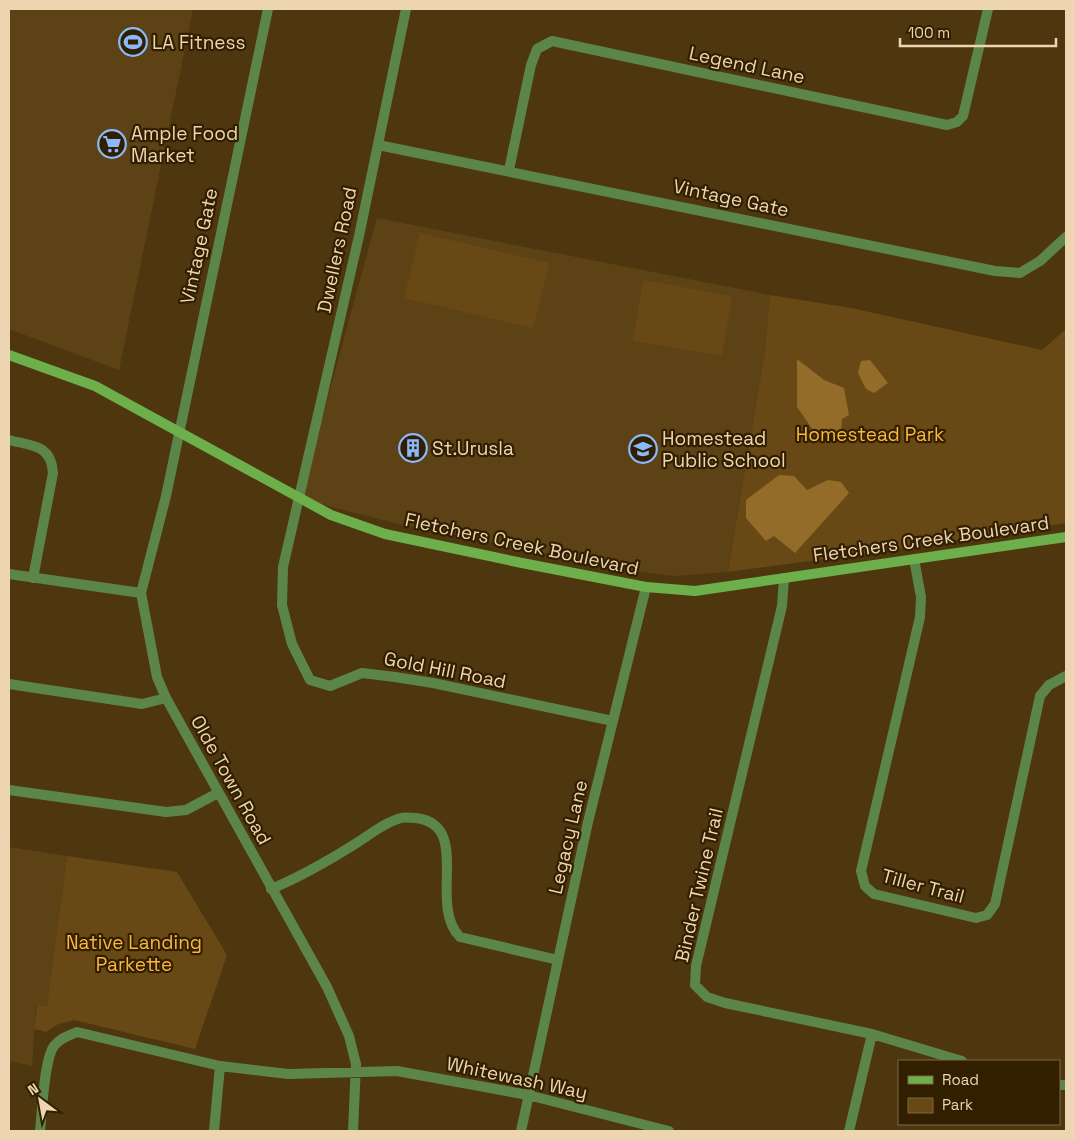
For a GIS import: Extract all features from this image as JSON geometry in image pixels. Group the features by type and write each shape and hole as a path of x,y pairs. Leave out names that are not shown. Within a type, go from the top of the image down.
{"street":[{"name":"Vintage Gate","path":"178,431 268,9"},
{"name":"Dwellers Road","path":"300,499 406,9"},
{"name":"Legend Lane","path":"509,170 531,65 537,49 552,41 947,125 957,122 963,116 988,9"},
{"name":"Vintage Gate","path":"378,144 995,271 1020,273 1040,261 1066,237"},
{"name":"Fletchers Creek Boulevard","path":"9,354 95,386 331,515 385,534 646,587 695,591 1066,537"},
{"name":"Olde Town Road","path":"178,431 166,496 142,593 157,677 166,698 218,793 328,987 349,1036 356,1064 353,1131"},
{"path":"9,440 44,449 52,460 53,473 33,578"},
{"name":"Gold Hill Road","path":"300,499 283,567 282,605 292,644 310,680 330,686 362,674 395,677 433,683 613,721"},
{"name":"Tiller Trail","path":"914,559 921,597 920,617 862,871 865,886 874,894 976,918 987,915 995,904 1040,696 1049,685 1066,676"},
{"path":"9,574 142,593"},
{"name":"Binder Twine Trail","path":"784,578 782,606 696,966 695,985 707,997 725,1003 872,1034 959,1060"},
{"name":"Legacy Lane","path":"520,1131 588,822 646,587"},
{"path":"9,684 142,704 166,698"},
{"path":"9,790 166,812 186,810 218,793"},
{"path":"271,889 294,879 401,818 430,821 439,828 446,843 446,914 452,929 460,937 558,960"},
{"name":"Whitewash Way","path":"40,1131 48,1060 52,1048 60,1040 77,1032 220,1066 288,1074 397,1071 528,1095 665,1131"},
{"path":"849,1131 872,1034"},
{"path":"214,1131 220,1066"}],"shaded area":[{"path":"9,9 193,9 119,370 9,329"},
{"path":"377,218 770,295 765,351 728,572 673,576 627,570 399,524 300,499"},
{"path":"797,359 824,380 844,388 849,415 842,419 841,432 836,440 822,443 797,407"},
{"path":"870,360 888,383 874,393 866,389 858,373 861,361"},
{"path":"779,475 794,476 807,490 828,480 841,482 849,493 795,553 774,536 766,541 746,518 746,500"},
{"path":"9,847 67,856 47,1007 36,1006 32,1066 9,1061"}],"green space":[{"path":"420,233 549,263 533,328 404,298"},
{"path":"643,280 732,296 722,356 633,341"},
{"name":"Homestead Park","path":"770,295 851,308 1042,350 1066,329 1066,523 912,547 728,572 765,351"},
{"name":"Native Landing Parkette","path":"67,856 177,872 227,955 195,1049 74,1020 56,1025 46,1032 34,1029 37,1006 47,1006"}],"place":[{"name":"LA Fitness","path":"133,42"},
{"name":"Ample Food Market","path":"112,144"},
{"name":"St.Urusla","path":"413,448"},
{"name":"Homestead Public School","path":"643,449"}]}
